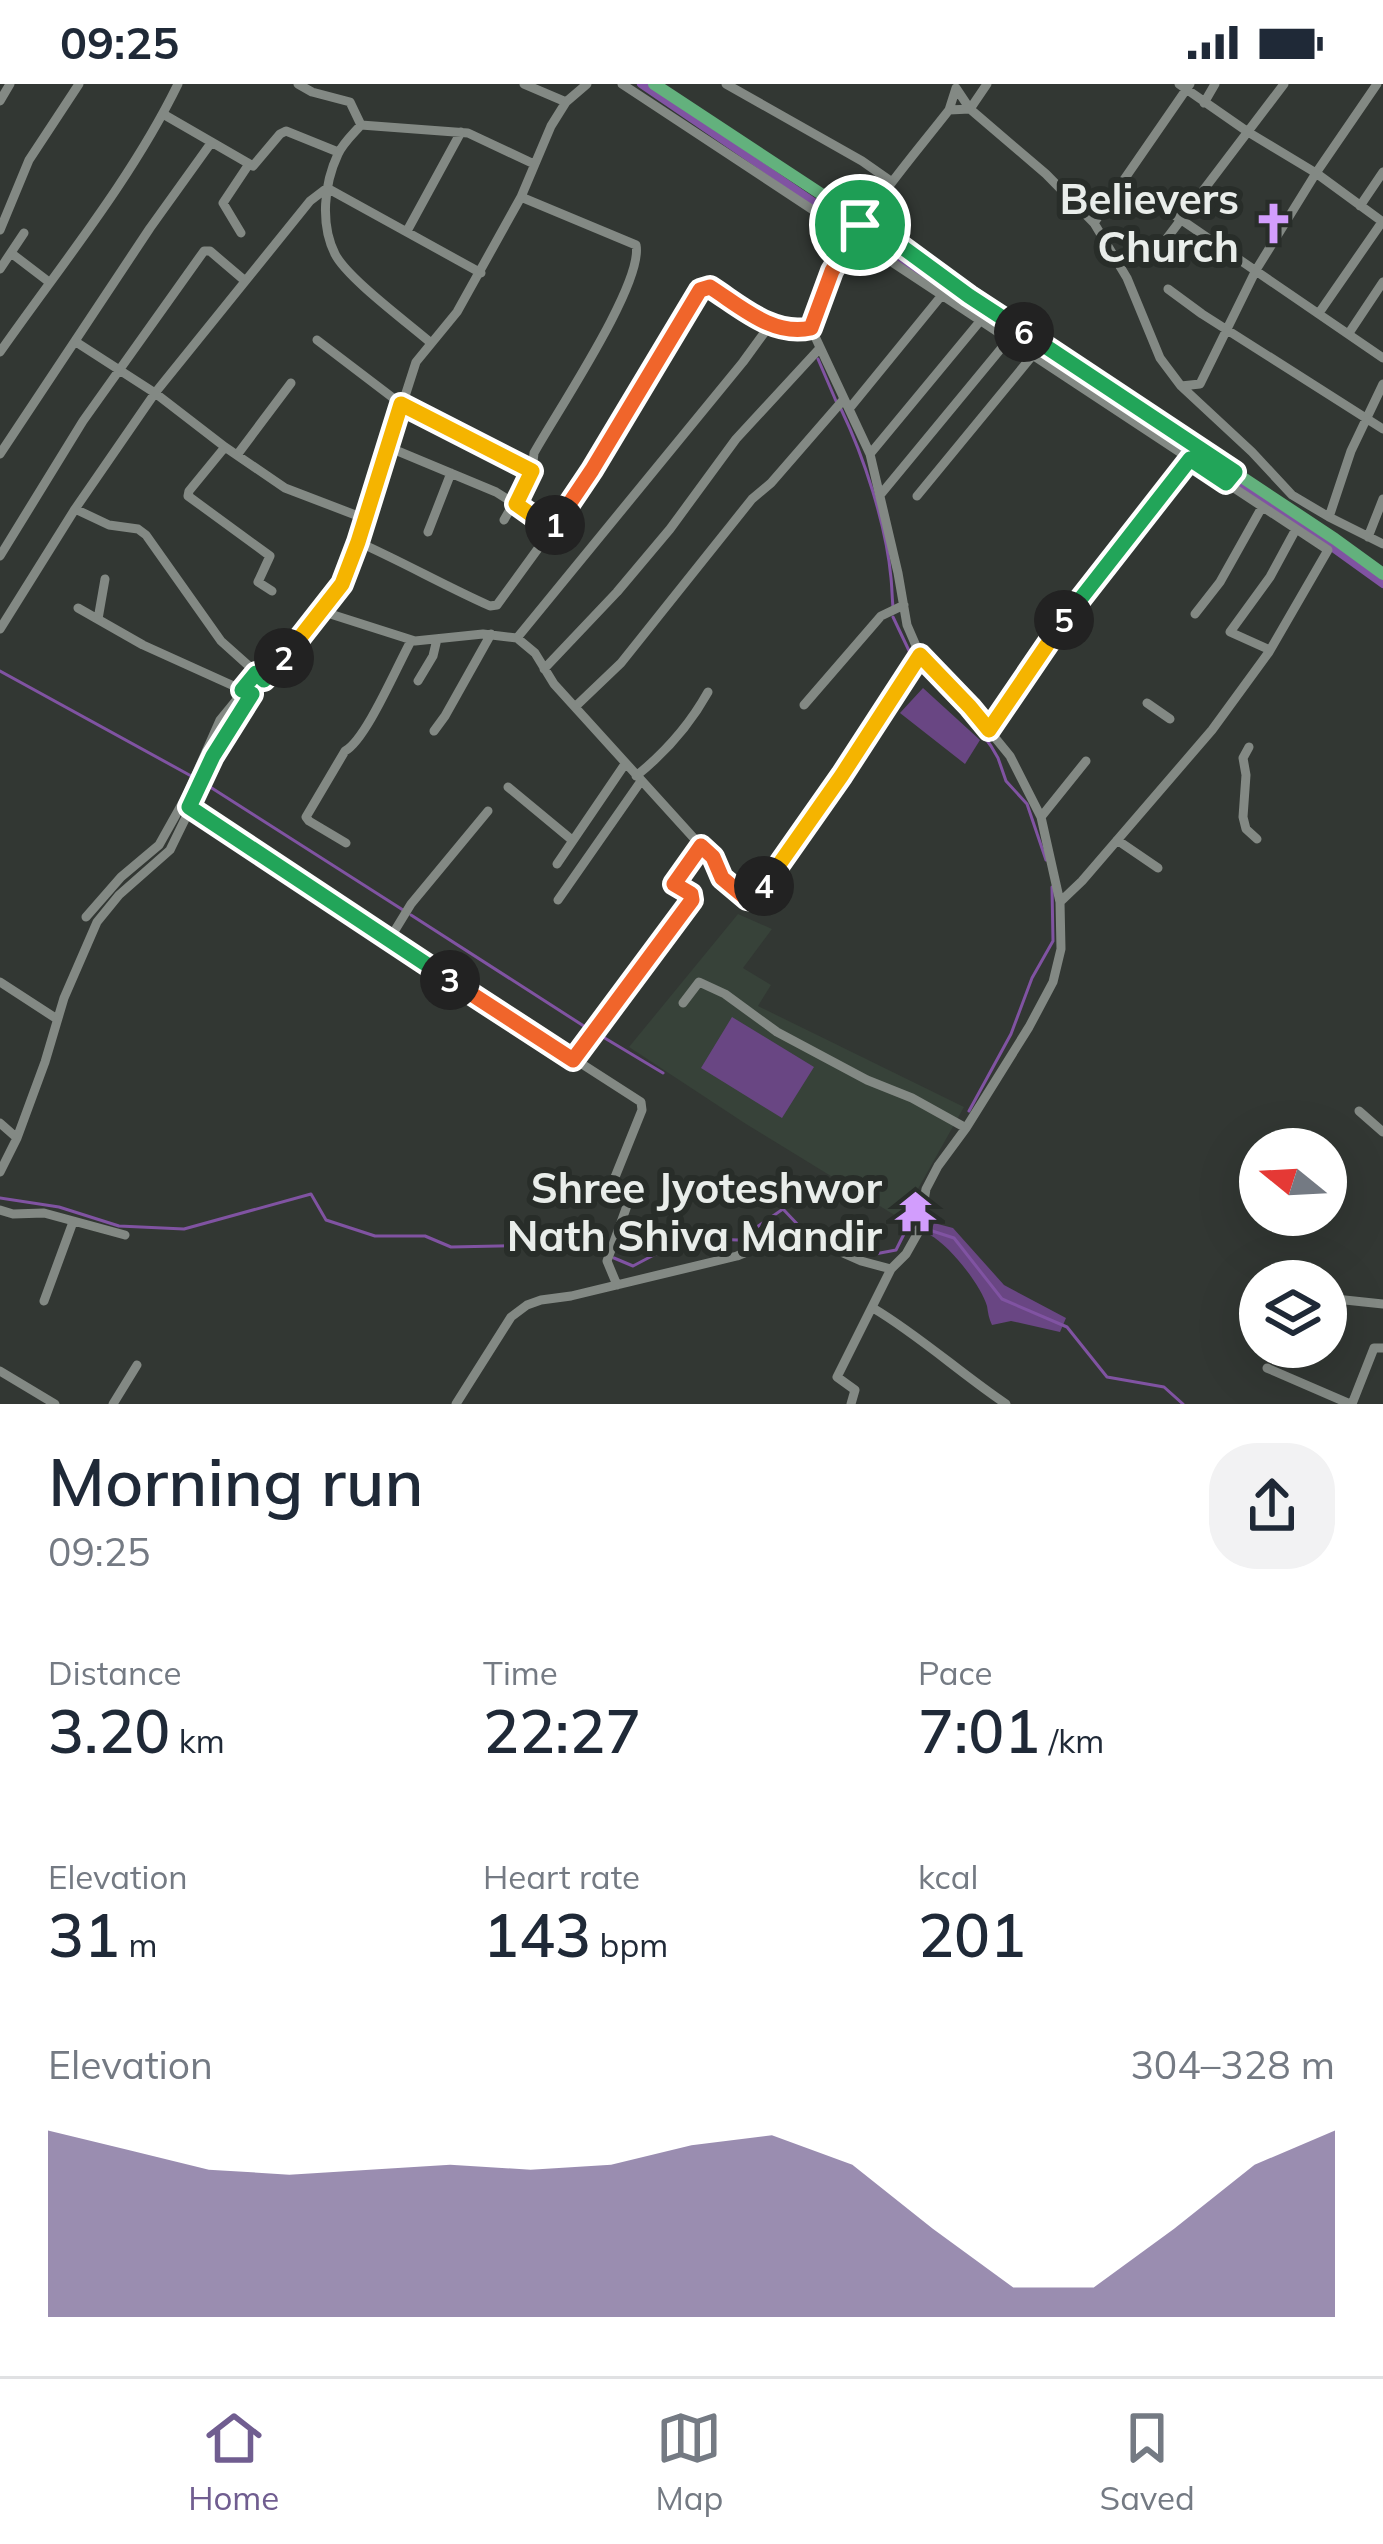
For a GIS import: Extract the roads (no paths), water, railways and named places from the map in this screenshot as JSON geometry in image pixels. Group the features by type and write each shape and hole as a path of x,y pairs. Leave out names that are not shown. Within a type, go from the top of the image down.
{"main road":[{"path":"655,84 847,211 858,228 969,296 1331,545 1383,574"}],"street":[{"path":"0,101 10,84"},
{"path":"2,223 29,160 79,84"},
{"path":"0,352 122,180 178,84"},
{"path":"298,84 347,101 361,125"},
{"path":"524,84 566,102"},
{"path":"260,676 342,584 416,362 457,312 481,273 551,126 566,102 587,84"},
{"path":"622,84 858,228 943,295 1190,459 1231,477 1262,507 1331,545"},
{"path":"726,84 892,182"},
{"path":"970,109 987,84"},
{"path":"1204,103 1215,84"},
{"path":"1161,246 1284,84"},
{"path":"1201,404 1200,383 1256,270 1377,84"},
{"path":"954,86 970,109 1094,223 1127,278 1160,358 1181,386 1292,495 1383,544"},
{"path":"851,1404 855,1390 837,1377 891,1269 921,1227 926,1189 938,1166 1029,1027 1053,982 1061,949 1060,902 1040,817 1010,756 920,655 907,625 870,454 811,328 821,295 858,228 950,110 954,86"},
{"path":"1094,223 1186,86 1204,103 1316,173 1383,222 1319,313"},
{"path":"950,110 970,109"},
{"path":"163,114 249,164 256,164 286,131 338,152"},
{"path":"361,125 461,132 534,164"},
{"path":"361,125 338,152 327,188 325,213 335,256 431,343"},
{"path":"407,231 461,132"},
{"path":"0,454 211,143"},
{"path":"241,233 223,203 249,164"},
{"path":"1360,206 1383,172"},
{"path":"327,188 481,273"},
{"path":"0,629 155,393 310,200 327,188"},
{"path":"504,520 532,471 534,453 628,285 638,249 636,244 521,197"},
{"path":"1148,197 1383,358"},
{"path":"0,269 24,232"},
{"path":"0,556 82,421 205,250 244,280"},
{"path":"10,253 49,282"},
{"path":"1348,333 1383,281"},
{"path":"358,542 418,569 441,585 497,605 592,470 700,290 710,287 770,325 797,332 811,328"},
{"path":"1168,289 1383,429"},
{"path":"576,706 621,663 752,500 847,404 943,295"},
{"path":"870,454 981,320"},
{"path":"517,638 770,325"},
{"path":"881,494 1009,339"},
{"path":"317,340 401,404 532,471"},
{"path":"76,342 285,488 366,519"},
{"path":"544,669 617,592 736,439 820,348"},
{"path":"917,496 1033,355"},
{"path":"237,454 291,383"},
{"path":"1181,386 1200,383"},
{"path":"1329,518 1351,451 1383,384"},
{"path":"388,446 496,492 553,528"},
{"path":"225,447 188,496 270,556 258,582 272,591"},
{"path":"1231,477 1252,452"},
{"path":"989,730 1074,607 1190,459"},
{"path":"428,532 451,473"},
{"path":"1368,537 1383,500"},
{"path":"1195,614 1220,583 1262,507"},
{"path":"75,509 146,535 221,641 260,676"},
{"path":"1060,902 1213,730 1270,650 1343,525"},
{"path":"1270,650 1230,632 1297,529"},
{"path":"98,620 105,579"},
{"path":"804,705 881,616 904,604"},
{"path":"78,608 143,645 247,692"},
{"path":"321,611 410,640 490,634 517,638 531,648 554,684 713,857 722,878 754,900 920,655"},
{"path":"434,731 490,634"},
{"path":"86,916 159,845 220,719 288,637"},
{"path":"418,681 437,639"},
{"path":"346,843 306,817 345,751 364,730 410,640"},
{"path":"0,1172 97,922 119,895 170,850 247,692"},
{"path":"558,900 639,779 687,726 708,692"},
{"path":"1147,703 1170,719"},
{"path":"1249,747 1243,758 1243,817 1246,829 1258,839"},
{"path":"1040,817 1086,760"},
{"path":"557,864 625,764"},
{"path":"508,787 572,840"},
{"path":"189,807 641,1102 609,1192 628,1204 607,1261 616,1285"},
{"path":"388,940 411,904 488,811"},
{"path":"1117,840 1158,868"},
{"path":"573,1060 692,900 691,894 674,884 701,846"},
{"path":"0,982 57,1019"},
{"path":"682,1003 699,982 725,994 778,1032 966,1128"},
{"path":"1359,1111 1383,1132"},
{"path":"0,1123 17,1138"},
{"path":"0,1210 44,1213 125,1235"},
{"path":"44,1301 73,1222"},
{"path":"455,1404 511,1317 542,1300 736,1256 783,1237 818,1242 891,1269"},
{"path":"1347,1300 1383,1304"},
{"path":"873,1308 910,1330 1006,1404"},
{"path":"1268,1368 1351,1404 1374,1348 1383,1348"},
{"path":"112,1404 137,1365"},
{"path":"0,1371 55,1404"}],"waterway":[{"path":"641,84 1383,584"},
{"path":"818,359 836,401"},
{"path":"841,409 879,513 893,607"},
{"path":"893,617 912,657"},
{"path":"920,666 962,706 991,746 1006,781 1027,804 1046,860"},
{"path":"0,671 193,777"},
{"path":"207,785 403,910"},
{"path":"969,1111 1053,941 1052,887"},
{"path":"411,915 590,1030"},
{"path":"598,1034 663,1073"},
{"path":"0,1198 59,1207 119,1226 184,1229 311,1194 326,1220 375,1236 425,1236 451,1247 582,1244 605,1254"},
{"path":"614,1258 633,1266 686,1238 738,1240 783,1209 800,1227 875,1254 896,1250 907,1228 923,1228 954,1238 1002,1299 1067,1327 1107,1377 1164,1387 1183,1404"}],"place":[{"name":"Believers Church","path":"1273,223"},
{"name":"Shree Jyoteshwor Nath Shiva Mandir","path":"916,1212"}]}
